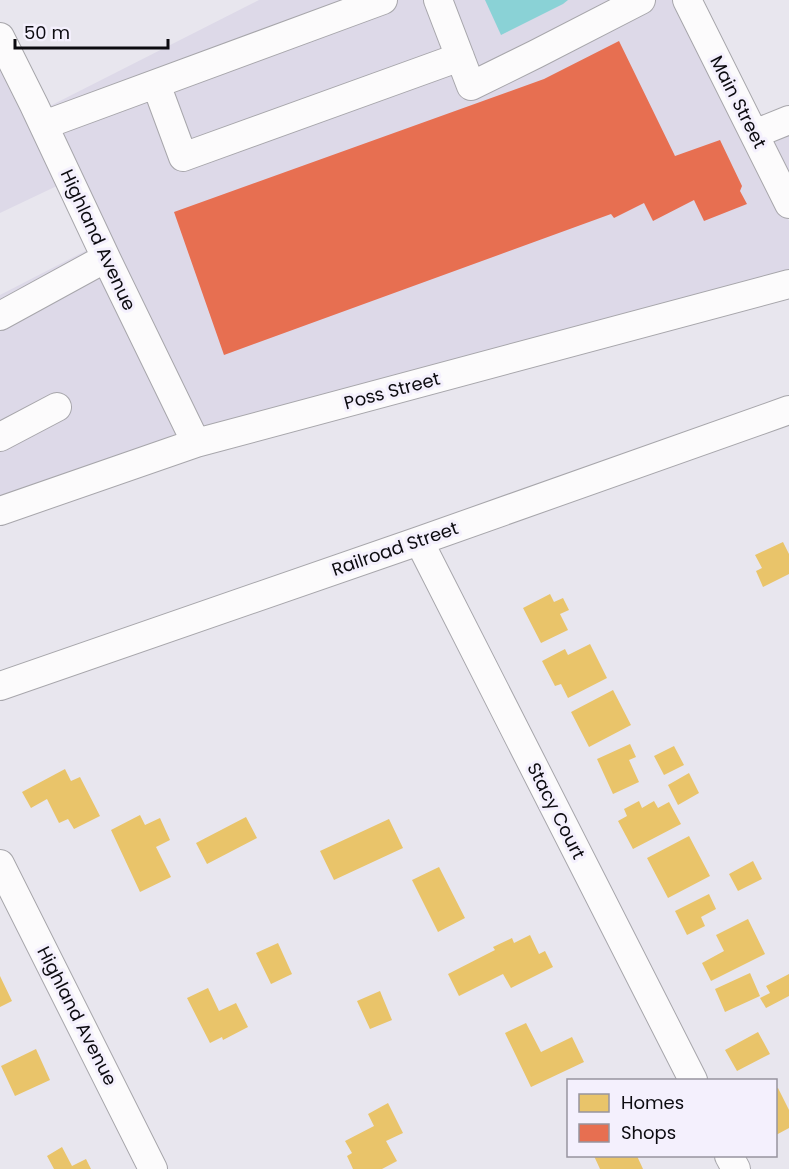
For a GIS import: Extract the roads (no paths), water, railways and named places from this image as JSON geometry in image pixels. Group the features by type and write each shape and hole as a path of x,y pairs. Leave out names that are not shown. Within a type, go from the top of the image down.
{"street":[{"path":"44,125 383,0"},
{"path":"438,0 471,86 641,0"},
{"name":"Main Street","path":"687,0 789,204"},
{"name":"Highland Avenue","path":"0,37 196,443"},
{"path":"156,84 183,157 460,57"},
{"path":"754,134 789,120"},
{"path":"0,316 106,258"},
{"name":"Poss Street","path":"0,512 196,443 789,284"},
{"path":"0,437 57,407"},
{"name":"Railroad Street","path":"0,686 789,410"},
{"name":"Stacy Court","path":"419,541 692,1079"},
{"name":"Highland Avenue","path":"0,864 153,1169"}],"water":[{"path":"485,0 568,0 501,35"}]}
